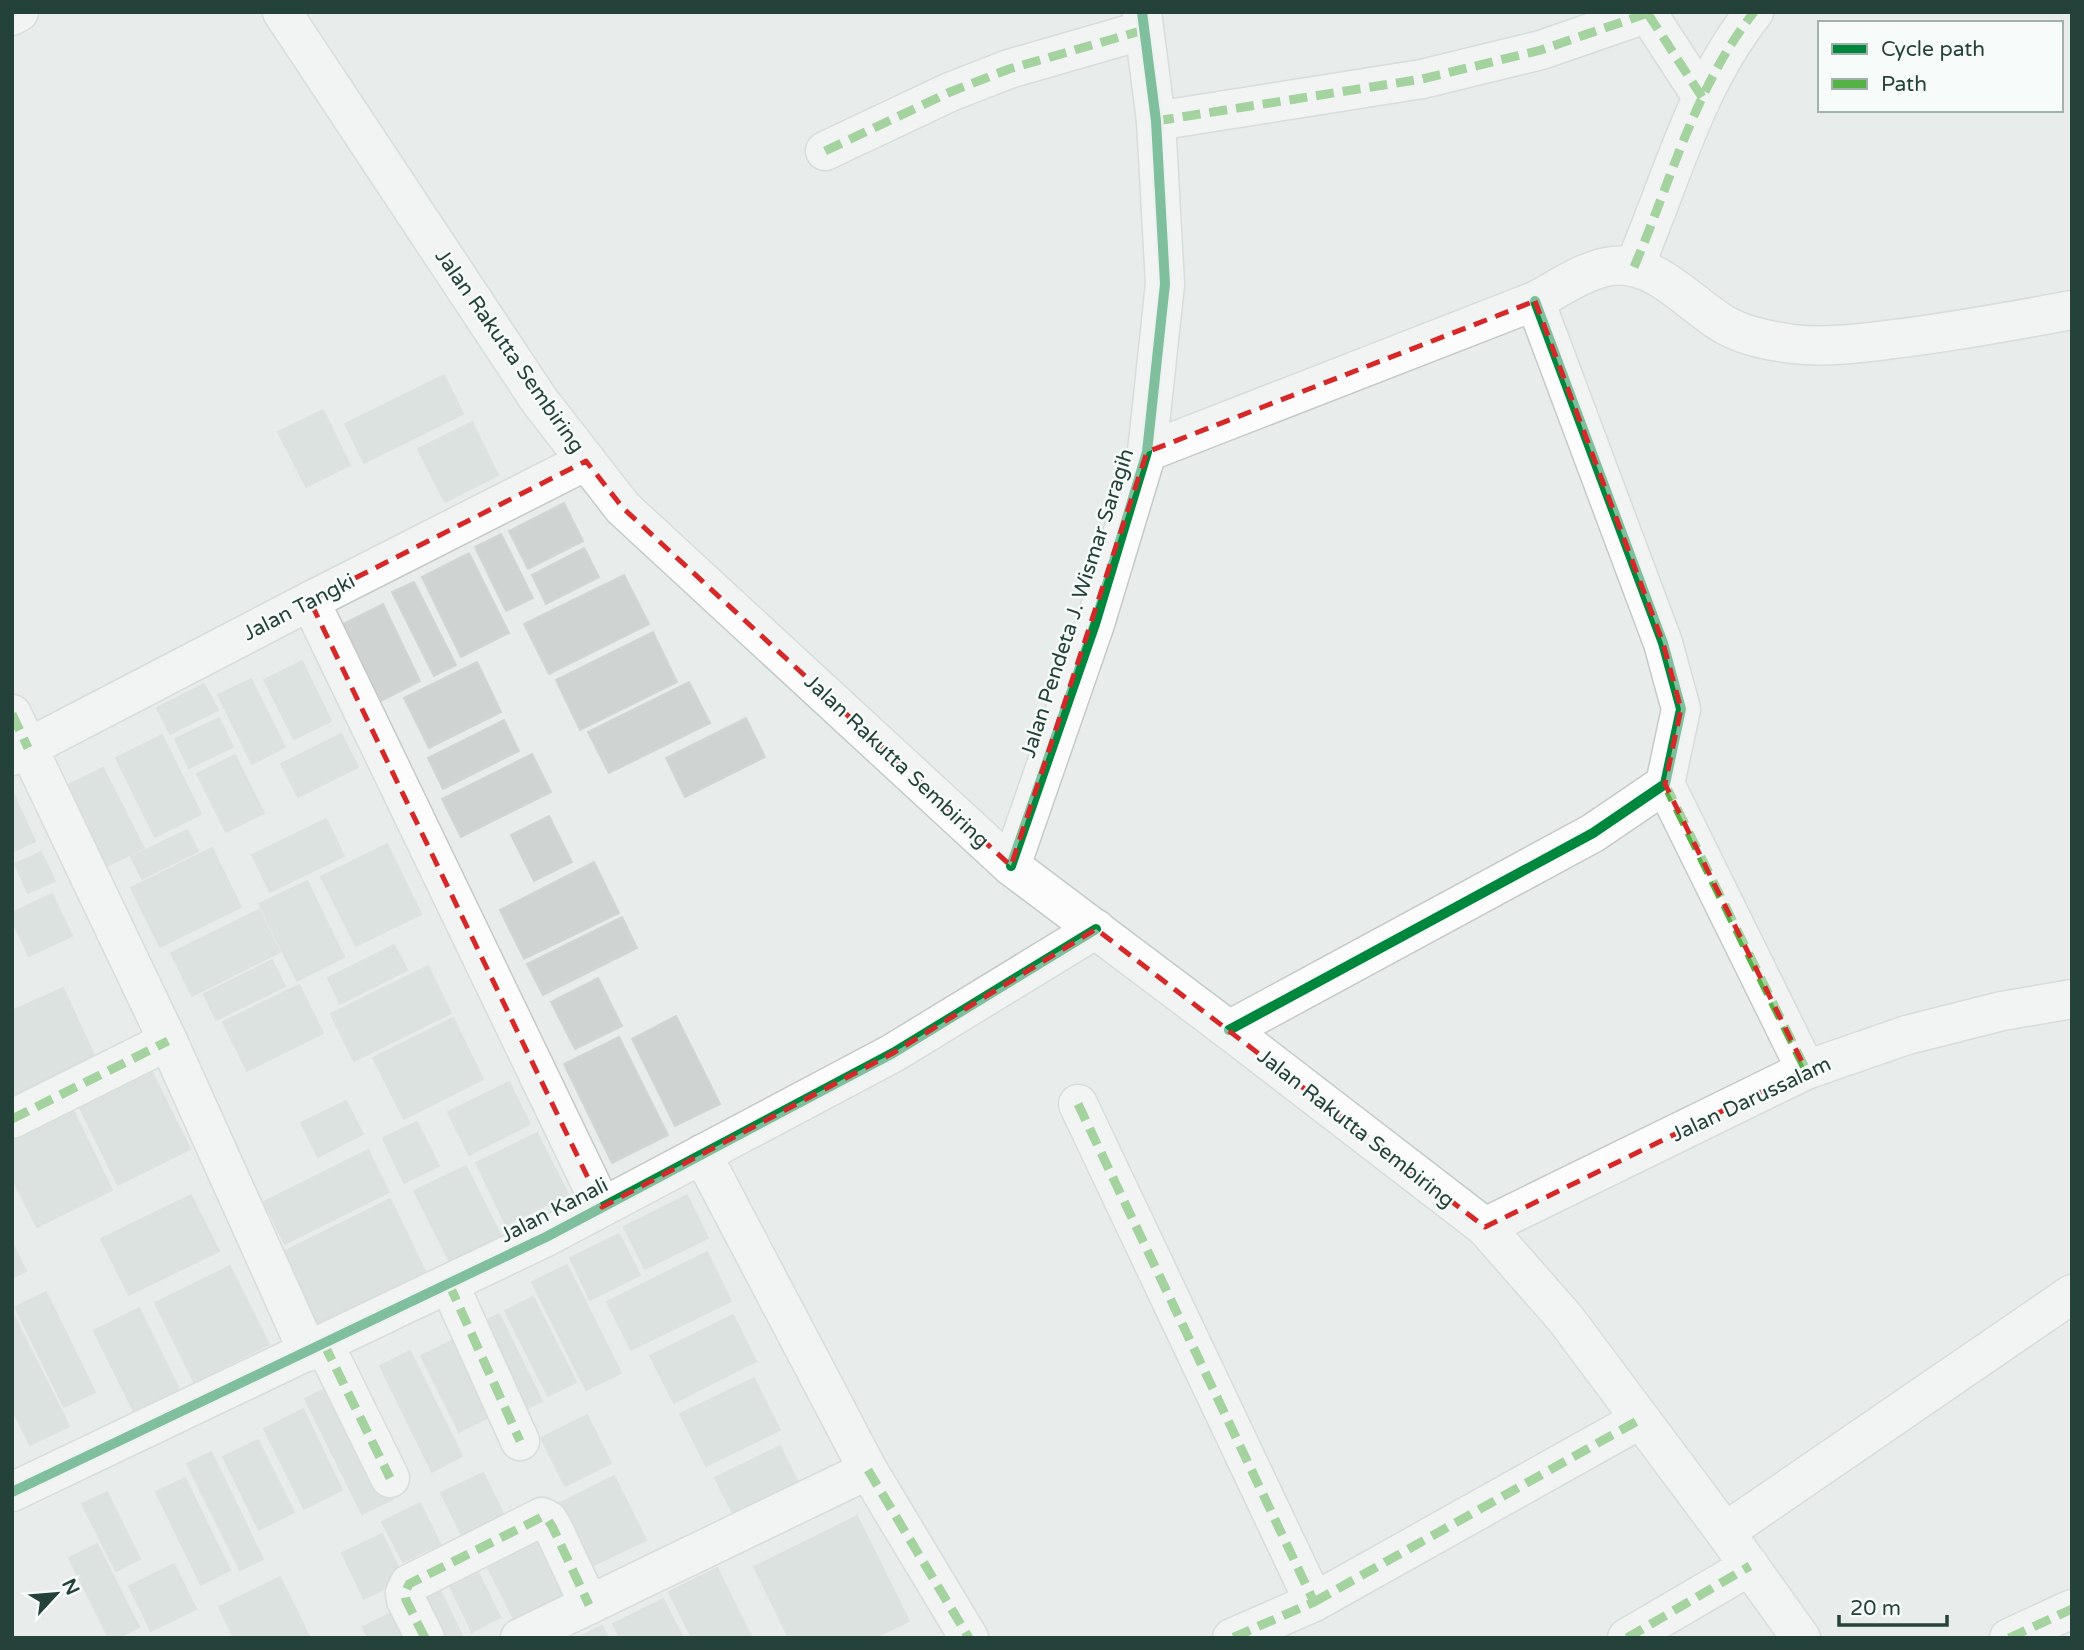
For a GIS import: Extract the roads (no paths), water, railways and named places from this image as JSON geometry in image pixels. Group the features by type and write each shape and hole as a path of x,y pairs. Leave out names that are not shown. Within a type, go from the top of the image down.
{"street":[{"path":"12,16 19,12"},
{"name":"Jalan Rakutta Sembiring","path":"282,12 539,400 623,508 1011,866 1485,1227 1565,1318 1639,1420 1726,1532 1801,1638"},
{"path":"1634,267 1715,68 1754,12"},
{"path":"1156,121 1422,79 1541,50 1650,13 1702,97"},
{"path":"825,151 950,92 1143,21"},
{"name":"Jalan Pendeta J. Wismar Saragih","path":"1011,866 1095,624 1147,452 1165,284 1156,121 1143,21"},
{"path":"1147,452 1535,301 1609,266 1634,267 1668,283 1727,326 1759,339 1796,344 1844,345 1954,332 2072,310"},
{"path":"1535,301 1663,643 1681,709 1665,784 1806,1070"},
{"name":"Jalan Tangki","path":"17,739 310,601 586,461"},
{"path":"310,601 602,1207"},
{"path":"17,739 168,1041 316,1348 390,1478"},
{"path":"1229,1030 1592,833 1665,784"},
{"name":"Jalan Kanali","path":"12,1492 546,1237 893,1053 1096,929"},
{"name":"Jalan Darussalam","path":"1485,1227 1806,1070 1907,1035 2002,1011 2072,999"},
{"path":"12,1119 168,1041"},
{"path":"1078,1104 1314,1602"},
{"path":"702,1154 868,1469 969,1638"},
{"path":"449,1284 520,1441"},
{"path":"1726,1532 2072,1294"},
{"path":"1232,1638 1314,1602 1639,1420"},
{"path":"520,1638 868,1469"},
{"path":"425,1638 405,1600 409,1584 542,1517 548,1520 553,1528 589,1605"},
{"path":"1627,1638 1750,1566"},
{"path":"2009,1638 2072,1609"}]}
